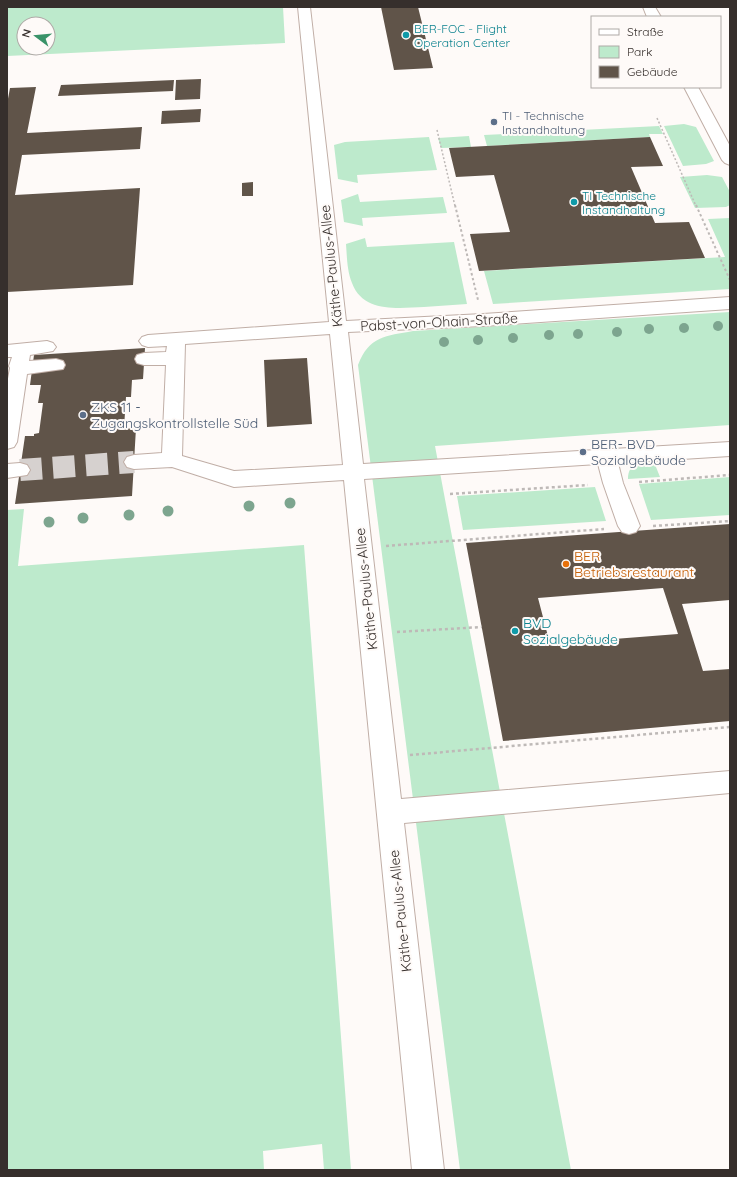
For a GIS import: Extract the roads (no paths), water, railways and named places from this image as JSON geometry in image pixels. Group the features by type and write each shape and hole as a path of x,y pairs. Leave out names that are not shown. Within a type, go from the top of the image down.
{"lane":[{"name":"Käthe-Paulus-Allee","path":"304,7 428,1170"},
{"path":"649,7 654,16"},
{"path":"692,88 730,160"},
{"name":"Pabst-von-Ohain-Straße","path":"148,341 175,348 338,327 483,320 730,303"},
{"path":"16,356 47,348"},
{"path":"144,359 175,348 172,460"},
{"path":"16,356 26,368 56,365"},
{"path":"7,442 16,356"},
{"path":"134,462 172,460 234,479 730,449"},
{"path":"606,456 613,483 629,526"},
{"path":"390,812 730,782"}],"tunnel":[{"path":"20,470 134,462"}],"place":[{"name":"BER-FOC - Flight Operation Center","path":"406,35"},
{"name":"TI - Technische Instandhaltung","path":"494,122"},
{"name":"TI Technische Instandhaltung","path":"574,202"},
{"name":"ZKS 11 - Zugangskontrollstelle Süd","path":"83,415"},
{"name":"BER- BVD Sozialgebäude","path":"583,452"},
{"name":"BER Betriebsrestaurant","path":"566,564"},
{"name":"BVD Sozialgebäude","path":"515,631"}]}
